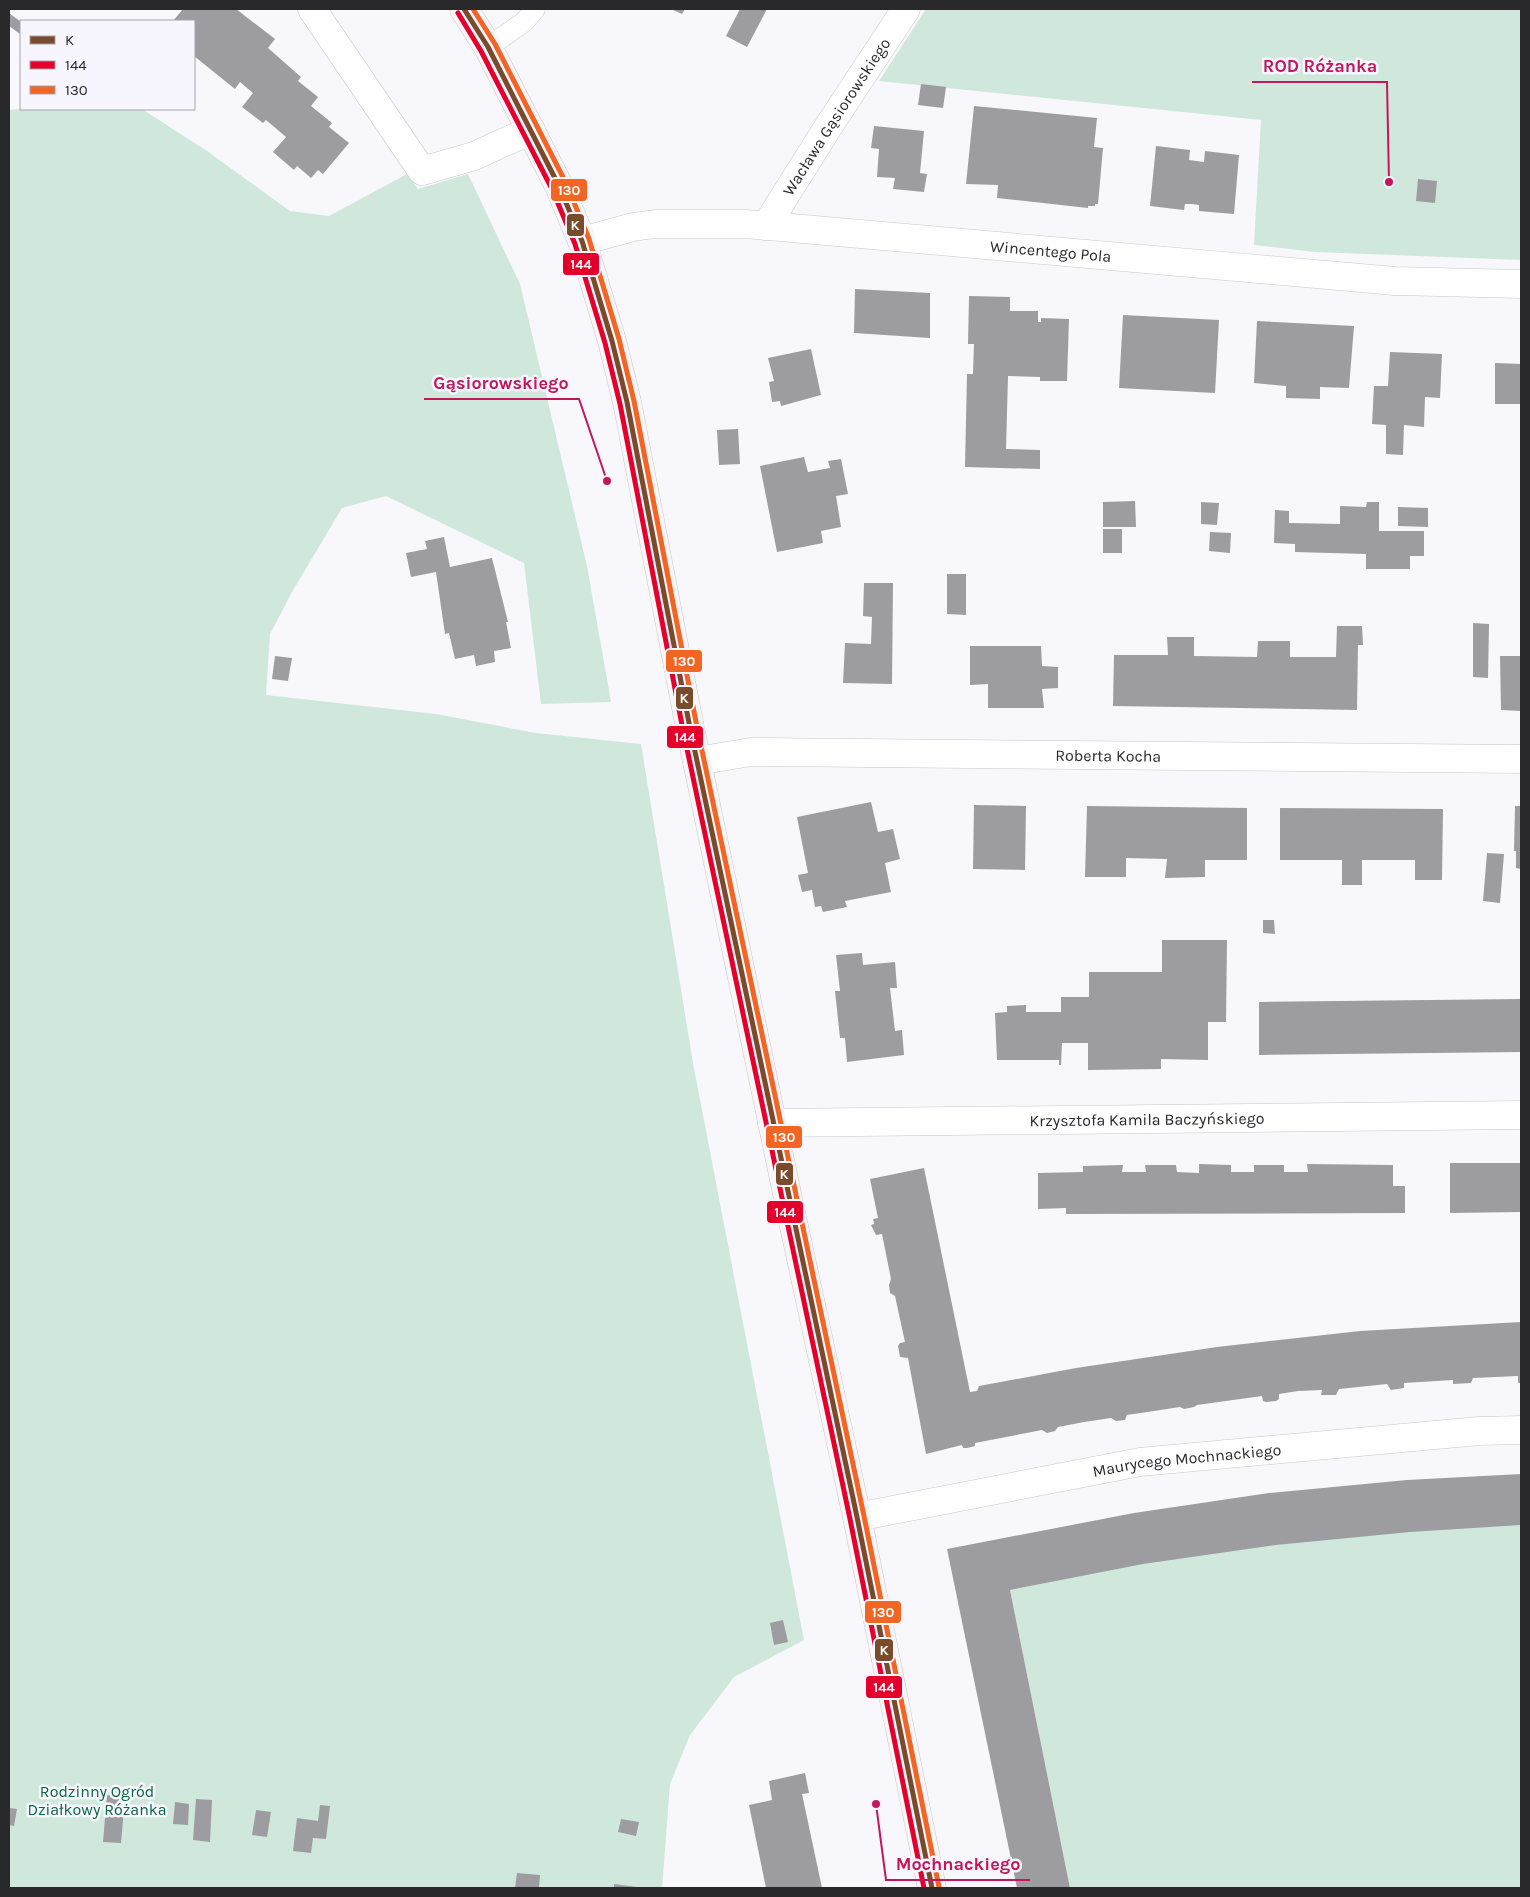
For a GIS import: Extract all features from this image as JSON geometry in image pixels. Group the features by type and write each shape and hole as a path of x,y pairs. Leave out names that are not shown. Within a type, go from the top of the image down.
{"street":[{"path":"312,9 422,171 474,156 531,130"},
{"path":"464,9 488,47 531,130 582,241 612,341 627,402 697,761 772,1123 857,1517 932,1888"},
{"name":"Wacława Gąsiorowskiego","path":"766,226 830,124 906,9"},
{"name":"Wincentego Pola","path":"582,241 633,227 655,224 766,226 1395,281 1521,284"},
{"name":"Roberta Kocha","path":"697,761 751,752 1521,759"},
{"name":"Krzysztofa Kamila Baczyńskiego","path":"772,1123 1521,1115"},
{"name":"Maurycego Mochnackiego","path":"857,1517 1140,1462 1479,1431 1521,1430"}],"lane":[{"path":"488,47 524,22 535,9"}],"green space":[{"path":"926,9 1521,9 1521,260 1315,252 1254,245 1261,120 879,81"},
{"name":"Rodzinny Ogród Działkowy Różanka","path":"9,110 144,110 207,151 290,211 329,216 407,174 418,189 468,174 520,284 587,566 611,702 541,704 524,563 386,496 342,508 292,592 270,634 266,695 436,714 536,733 641,744 693,1063 804,1640 734,1677 690,1735 670,1784 662,1888 9,1888"},
{"path":"1521,1525 1521,1888 1070,1888 1010,1590 1144,1563 1238,1549 1379,1534"}],"building":[{"path":"183,9 236,9 275,39 268,48 301,77 298,81 318,97 311,106 332,123 329,127 349,143 323,174 318,170 311,178 297,166 294,170 273,152 286,137 266,120 263,123 242,107 253,93 240,82 235,89 195,57 195,20 174,20"},
{"path":"671,9 685,9 682,14"},
{"path":"740,9 767,9 747,47 726,36"},
{"path":"9,13 20,21 20,34 9,26"},
{"path":"921,84 946,87 943,108 918,105"},
{"path":"974,106 1097,118 1094,147 1103,148 1098,204 1088,206 1088,208 997,198 998,185 966,184"},
{"path":"874,126 924,131 920,173 927,174 924,192 893,189 895,178 877,177 879,149 871,148"},
{"path":"1156,146 1190,150 1189,160 1204,162 1205,151 1239,155 1234,214 1199,211 1199,205 1192,204 1185,204 1184,210 1150,206"},
{"path":"1418,179 1437,181 1435,203 1416,201"},
{"path":"855,289 930,293 930,338 854,333"},
{"path":"969,296 1010,297 1010,311 1038,311 1038,322 1041,322 1041,318 1069,319 1067,381 1040,381 1040,377 1008,376 1006,449 1040,450 1040,469 965,467 967,374 973,374 974,344 968,344"},
{"path":"1123,315 1219,320 1215,393 1119,388"},
{"path":"1257,321 1354,326 1349,388 1320,387 1320,399 1286,398 1286,386 1254,383"},
{"path":"811,349 821,395 781,406 780,401 772,402 769,382 774,381 768,358"},
{"path":"1390,352 1442,354 1440,398 1425,397 1424,427 1404,425 1403,455 1386,454 1386,425 1372,424 1374,386 1388,386"},
{"path":"1495,363 1521,364 1521,404 1495,404"},
{"path":"738,429 740,464 719,465 717,430"},
{"path":"804,457 808,472 830,468 828,461 841,459 848,494 836,496 841,527 821,531 823,543 777,552 760,466"},
{"path":"1135,501 1136,527 1103,527 1103,502"},
{"path":"1201,502 1219,503 1217,525 1201,524"},
{"path":"1367,502 1379,502 1379,531 1424,531 1424,556 1410,556 1410,569 1366,569 1366,554 1295,552 1295,544 1274,543 1275,510 1289,511 1289,523 1340,524 1340,506 1366,507"},
{"path":"1398,507 1428,508 1428,527 1398,526"},
{"path":"1103,529 1122,529 1122,553 1103,553"},
{"path":"1210,532 1231,533 1230,553 1209,551"},
{"path":"444,537 450,567 492,558 508,622 506,622 511,648 494,651 495,662 476,666 474,655 455,659 449,633 445,634 436,572 411,577 406,553 427,549 425,541"},
{"path":"947,574 966,574 966,615 947,614"},
{"path":"864,583 893,583 892,684 843,683 845,643 871,644 872,617 863,616"},
{"path":"1473,623 1489,624 1488,678 1473,677"},
{"path":"1337,626 1362,626 1363,645 1358,645 1357,710 1113,706 1114,655 1168,655 1167,637 1194,637 1194,656 1257,657 1258,641 1290,641 1290,657 1336,657"},
{"path":"970,646 1041,646 1042,666 1058,667 1058,688 1042,689 1044,708 988,708 988,684 970,685"},
{"path":"275,656 292,658 288,681 272,679"},
{"path":"1500,656 1521,656 1521,711 1501,710"},
{"path":"871,802 878,832 893,829 900,859 885,863 891,892 845,901 847,907 823,912 821,906 815,907 812,890 802,892 798,875 808,873 797,817"},
{"path":"974,805 1026,806 1025,870 973,869"},
{"path":"1087,806 1247,808 1247,860 1205,860 1205,877 1165,878 1167,859 1126,858 1126,877 1085,877"},
{"path":"1515,806 1521,806 1521,869 1516,868 1516,851 1514,851"},
{"path":"1280,808 1443,809 1442,880 1415,880 1415,860 1362,860 1362,885 1342,885 1342,860 1280,860"},
{"path":"1487,853 1504,854 1500,903 1483,901"},
{"path":"1263,920 1274,920 1275,934 1263,933"},
{"path":"1162,940 1227,940 1226,1022 1208,1022 1208,1060 1161,1059 1161,1069 1088,1070 1088,1043 1062,1043 1061,1065 1059,1065 1059,1060 997,1060 995,1013 1007,1012 1007,1006 1026,1005 1026,1012 1061,1012 1061,997 1089,997 1089,972 1162,972"},
{"path":"862,953 863,965 895,962 897,988 890,988 895,1031 902,1030 904,1055 847,1062 845,1038 840,1038 835,991 840,991 836,955"},
{"path":"1521,999 1521,1052 1259,1055 1259,1002"},
{"path":"1450,1163 1521,1163 1521,1212 1450,1213"},
{"path":"1199,1164 1231,1165 1231,1172 1254,1172 1254,1165 1284,1165 1284,1172 1308,1172 1307,1164 1393,1165 1393,1186 1405,1186 1405,1213 1066,1214 1066,1208 1038,1209 1038,1173 1083,1172 1083,1166 1123,1165 1122,1172 1146,1172 1145,1165 1176,1165 1177,1172 1199,1173"},
{"path":"924,1168 970,1392 977,1391 979,1386 1076,1368 1217,1347 1360,1331 1521,1322 1521,1383 1518,1383 1518,1376 1473,1378 1471,1383 1453,1384 1453,1380 1404,1383 1404,1388 1391,1390 1387,1384 1339,1389 1336,1395 1321,1395 1322,1390 1298,1391 1279,1394 1279,1399 1276,1401 1263,1401 1262,1396 1197,1405 1184,1409 1180,1407 1127,1415 1125,1420 1116,1421 1111,1418 1084,1422 1058,1427 1055,1431 1047,1433 1042,1430 975,1443 975,1446 967,1448 963,1448 962,1445 926,1454 908,1358 900,1357 898,1346 900,1343 905,1342 895,1296 890,1293 889,1285 891,1279 882,1234 876,1235 871,1225 874,1224 873,1219 878,1218 870,1179"},
{"path":"1521,1474 1521,1525 1410,1532 1276,1545 1143,1564 1010,1590 1070,1888 1017,1888 947,1549 1134,1513 1269,1493 1407,1480"},
{"path":"783,1620 788,1642 774,1645 770,1623"},
{"path":"805,1773 809,1793 802,1794 822,1888 766,1888 749,1805 772,1800 769,1781"},
{"path":"107,1795 125,1797 121,1843 103,1842"},
{"path":"196,1799 212,1800 210,1842 193,1840"},
{"path":"175,1802 189,1804 188,1825 173,1824"},
{"path":"320,1805 330,1806 326,1839 313,1838 311,1853 293,1851 297,1818 318,1821"},
{"path":"9,1808 17,1809 14,1826 9,1825"},
{"path":"256,1810 271,1812 267,1837 252,1835"},
{"path":"621,1819 639,1822 636,1836 618,1832"},
{"path":"517,1873 540,1875 539,1888 515,1888"},
{"path":"614,1884 637,1887 637,1888 614,1888"}],"transit line":[{"name":"K","path":"464,9 488,47 559,186 582,241 612,341 627,402 690,728 857,1517 932,1888"},
{"name":"130","path":"473,9 495,44 566,183 589,239 619,339 634,401 697,727 864,1516 939,1887"},
{"name":"144","path":"458,13 481,51 552,189 575,244 605,343 620,404 683,730 850,1519 924,1888"}],"place":[{"name":"ROD Różanka","path":"1389,182"},
{"name":"Gąsiorowskiego","path":"607,481"},
{"name":"Mochnackiego","path":"876,1804"}]}
